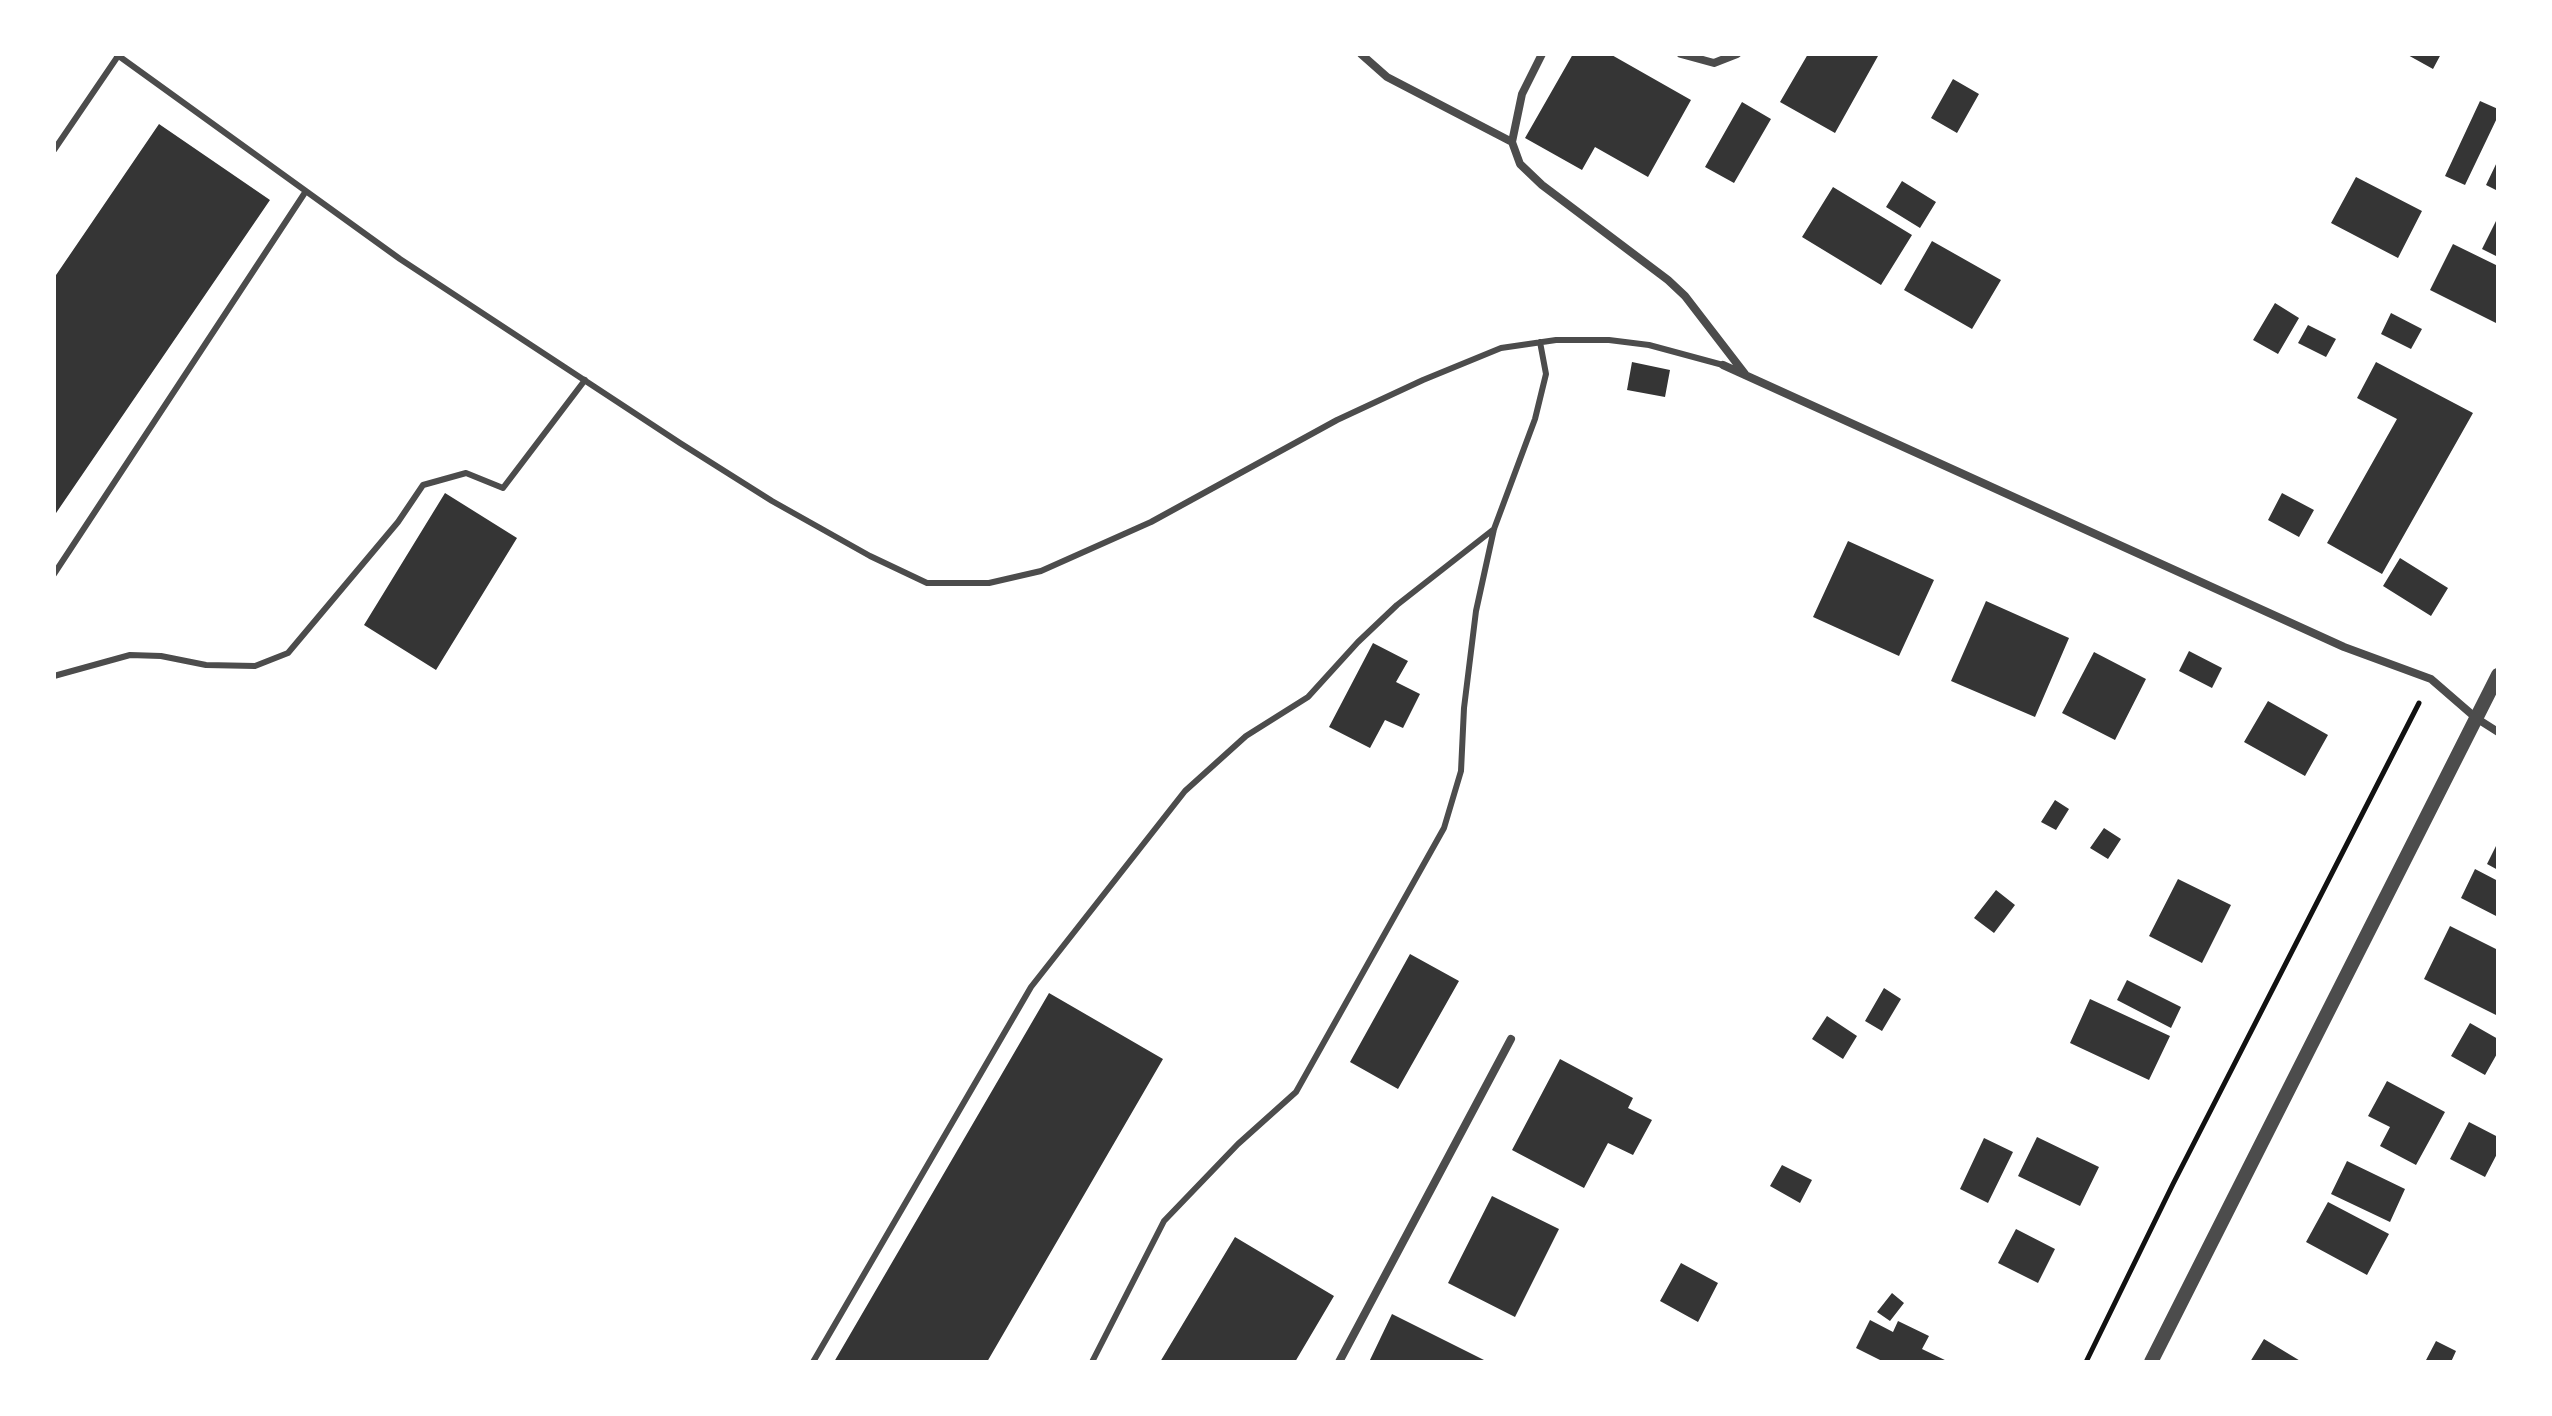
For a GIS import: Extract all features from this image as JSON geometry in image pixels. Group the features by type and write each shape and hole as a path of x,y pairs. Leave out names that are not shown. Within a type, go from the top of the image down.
{"street":[{"path":"1361,54 1387,77 1512,142"},
{"path":"1542,54 1522,94 1512,142 1520,164 1542,185 1668,280 1685,296 1746,376"},
{"path":"1681,54 1714,63 1737,54"},
{"path":"1723,365 2344,647 2431,679 2476,718 2498,732"},
{"path":"2151,1362 2498,675"},
{"path":"1339,1362 1511,1039"}],"lane":[{"path":"54,150 117,55 400,259 585,380 772,501 870,556 927,583 989,583 1041,571 1151,522 1337,420 1501,348 1540,342 1609,340 1649,345 1723,365"},
{"path":"54,574 306,191"},
{"path":"1092,1362 1164,1221 1238,1144 1296,1092 1444,828 1461,771 1464,708 1476,611 1494,529 1509,481 1535,419 1546,374 1540,342"},
{"path":"54,676 130,655 161,656 206,665 255,666 288,653 398,522 423,485 466,473 503,488 585,380"},
{"path":"813,1362 1031,987 1185,791 1246,736 1308,697 1397,605 1494,529"}],"path":[{"path":"2086,1362 2173,1184 2431,679"}],"building":[{"path":"1573,54 1610,54 1691,100 1648,177 1595,147 1582,170 1525,138"},
{"path":"1808,54 1878,56 1835,133 1780,102"},
{"path":"2406,54 2441,54 2433,69"},
{"path":"1953,79 1979,94 1957,133 1931,118"},
{"path":"2480,101 2498,109 2498,116 2465,185 2445,176"},
{"path":"1742,102 1771,119 1734,183 1705,167"},
{"path":"159,124 270,200 54,516 54,278"},
{"path":"2498,160 2498,191 2486,185"},
{"path":"2356,177 2422,211 2398,258 2331,223"},
{"path":"1902,181 1936,202 1920,228 1886,207"},
{"path":"1833,187 1912,235 1881,285 1802,237"},
{"path":"2498,217 2498,257 2482,249"},
{"path":"1932,241 2001,280 1972,329 1904,290"},
{"path":"2453,244 2498,266 2498,324 2430,290"},
{"path":"2275,303 2299,318 2278,354 2253,340"},
{"path":"2391,313 2422,329 2411,349 2381,334"},
{"path":"2308,325 2336,339 2326,357 2298,343"},
{"path":"1632,362 1670,370 1665,397 1627,390"},
{"path":"2376,362 2473,413 2382,574 2327,543 2397,419 2357,398"},
{"path":"445,493 517,538 436,670 364,625"},
{"path":"2282,493 2314,510 2299,537 2268,520"},
{"path":"1848,541 1934,580 1899,656 1813,617"},
{"path":"2400,558 2448,588 2431,616 2383,586"},
{"path":"1986,601 2069,638 2035,717 1951,681"},
{"path":"1373,643 1408,661 1396,682 1420,694 1403,728 1385,720 1370,748 1329,727"},
{"path":"2189,651 2222,668 2212,688 2179,671"},
{"path":"2094,652 2146,679 2115,740 2062,713"},
{"path":"2268,701 2328,735 2305,776 2244,742"},
{"path":"2055,800 2069,809 2056,830 2041,822"},
{"path":"2104,828 2121,839 2108,859 2090,848"},
{"path":"2498,842 2498,870 2487,864"},
{"path":"2475,869 2498,881 2498,917 2461,898"},
{"path":"2178,879 2231,905 2202,963 2149,936"},
{"path":"1996,890 2015,905 1994,933 1974,918"},
{"path":"2450,926 2498,950 2498,1016 2424,979"},
{"path":"1410,954 1459,981 1398,1089 1350,1062"},
{"path":"2127,980 2181,1007 2171,1028 2117,1000"},
{"path":"1884,988 1901,999 1882,1031 1865,1021"},
{"path":"1049,993 1163,1059 987,1362 834,1362"},
{"path":"2090,999 2170,1036 2149,1080 2070,1043"},
{"path":"1827,1016 1857,1036 1843,1059 1812,1039"},
{"path":"2470,1023 2498,1039 2498,1052 2485,1075 2451,1056"},
{"path":"1560,1059 1633,1098 1628,1108 1652,1120 1633,1155 1608,1143 1584,1188 1512,1150"},
{"path":"2387,1081 2445,1112 2416,1165 2380,1146 2390,1127 2368,1116"},
{"path":"2469,1122 2498,1137 2498,1152 2485,1177 2450,1159"},
{"path":"2037,1137 2099,1167 2080,1206 2018,1176"},
{"path":"1984,1138 2013,1152 1988,1203 1960,1189"},
{"path":"2347,1161 2405,1189 2390,1222 2331,1194"},
{"path":"1782,1165 1812,1180 1800,1203 1770,1186"},
{"path":"1492,1196 1559,1229 1515,1317 1448,1283"},
{"path":"2328,1202 2389,1234 2367,1275 2306,1242"},
{"path":"2016,1229 2055,1249 2038,1283 1998,1263"},
{"path":"1235,1237 1334,1296 1295,1362 1160,1362"},
{"path":"1681,1263 1718,1283 1698,1322 1660,1301"},
{"path":"1892,1293 1904,1303 1890,1321 1877,1312"},
{"path":"1392,1314 1484,1360 1483,1362 1369,1362"},
{"path":"1870,1320 1893,1332 1898,1321 1929,1336 1922,1349 1949,1362 1884,1362 1856,1348"},
{"path":"2264,1339 2302,1362 2250,1362"},
{"path":"2436,1341 2456,1351 2451,1362 2425,1362"}]}
